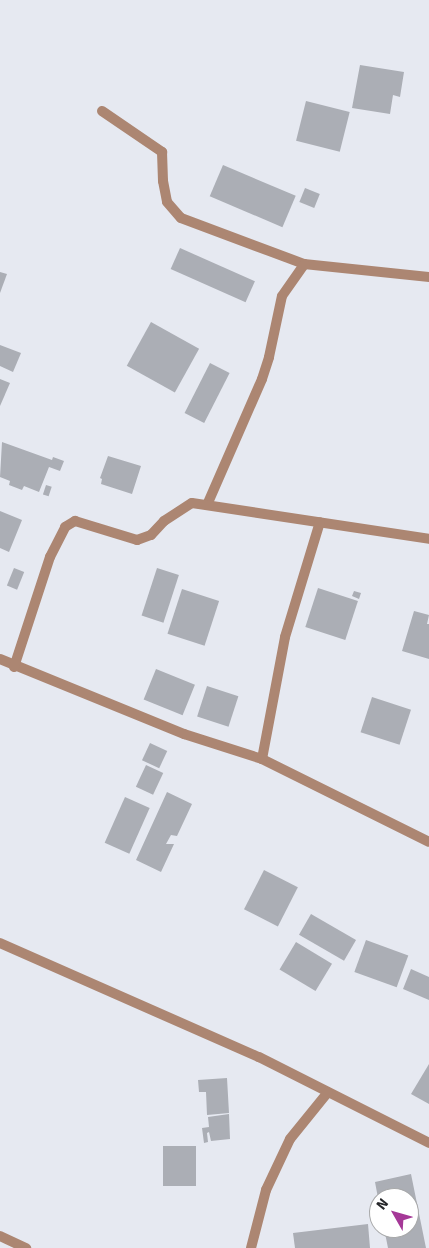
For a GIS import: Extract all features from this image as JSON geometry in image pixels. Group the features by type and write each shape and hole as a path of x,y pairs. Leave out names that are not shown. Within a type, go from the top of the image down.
{"street":[{"path":"102,111 162,152 163,181 167,202 181,218 304,264 429,277"},
{"path":"207,505 262,379 269,357 282,296 304,264"},
{"path":"14,667 50,557 64,527 75,520 137,540 151,535 164,521 192,503 429,539"},
{"path":"262,759 285,637 320,522"},
{"path":"0,660 184,734 262,759 429,842"},
{"path":"0,943 260,1057 429,1143"},
{"path":"251,1248 266,1190 290,1139 328,1092"},
{"path":"0,1236 26,1248"}],"building":[{"path":"360,65 404,72 400,97 393,95 390,114 352,108"},
{"path":"306,101 350,112 340,152 296,141"},
{"path":"223,165 296,196 282,227 210,196"},
{"path":"305,188 320,194 314,208 299,202"},
{"path":"180,248 255,281 246,302 171,269"},
{"path":"0,272 7,274 0,293"},
{"path":"151,322 199,349 175,392 127,366"},
{"path":"0,345 21,353 13,372 0,366"},
{"path":"210,363 230,373 204,423 185,413"},
{"path":"0,379 10,383 0,406"},
{"path":"2,442 52,460 53,457 64,461 60,471 49,467 39,492 24,486 22,490 9,485 10,481 0,477"},
{"path":"108,456 141,466 132,494 101,484 102,479 100,478"},
{"path":"46,485 52,487 49,496 43,495"},
{"path":"0,511 22,520 9,552 0,548"},
{"path":"14,568 24,572 17,590 7,586"},
{"path":"157,568 179,575 163,623 142,616"},
{"path":"318,588 358,601 345,640 305,627"},
{"path":"182,589 219,601 205,646 167,634"},
{"path":"354,591 361,593 359,599 352,596"},
{"path":"414,611 429,615 427,624 429,624 429,659 402,651"},
{"path":"156,669 195,685 183,715 144,700"},
{"path":"207,686 238,696 228,727 197,716"},
{"path":"372,697 411,710 400,745 361,732"},
{"path":"150,743 167,751 159,768 142,760"},
{"path":"146,765 163,773 153,795 136,787"},
{"path":"167,792 192,804 177,836 171,835 166,844 174,844 161,872 136,860"},
{"path":"125,797 150,808 129,854 105,843"},
{"path":"264,870 298,887 278,926 244,909"},
{"path":"311,914 356,940 344,961 299,935"},
{"path":"366,940 408,955 397,987 354,972"},
{"path":"296,942 332,964 316,991 280,969"},
{"path":"411,969 429,977 429,1000 403,989"},
{"path":"429,1064 429,1104 411,1094"},
{"path":"227,1078 229,1113 207,1115 206,1092 199,1092 198,1080"},
{"path":"229,1114 230,1139 211,1141 209,1132 207,1133 208,1142 204,1143 202,1128 209,1127 208,1117"},
{"path":"163,1146 196,1146 196,1186 163,1186"},
{"path":"411,1174 414,1188 376,1188 375,1182"},
{"path":"419,1213 426,1248 388,1248 386,1238 419,1238"},
{"path":"368,1224 370,1248 295,1248 293,1233"}]}
